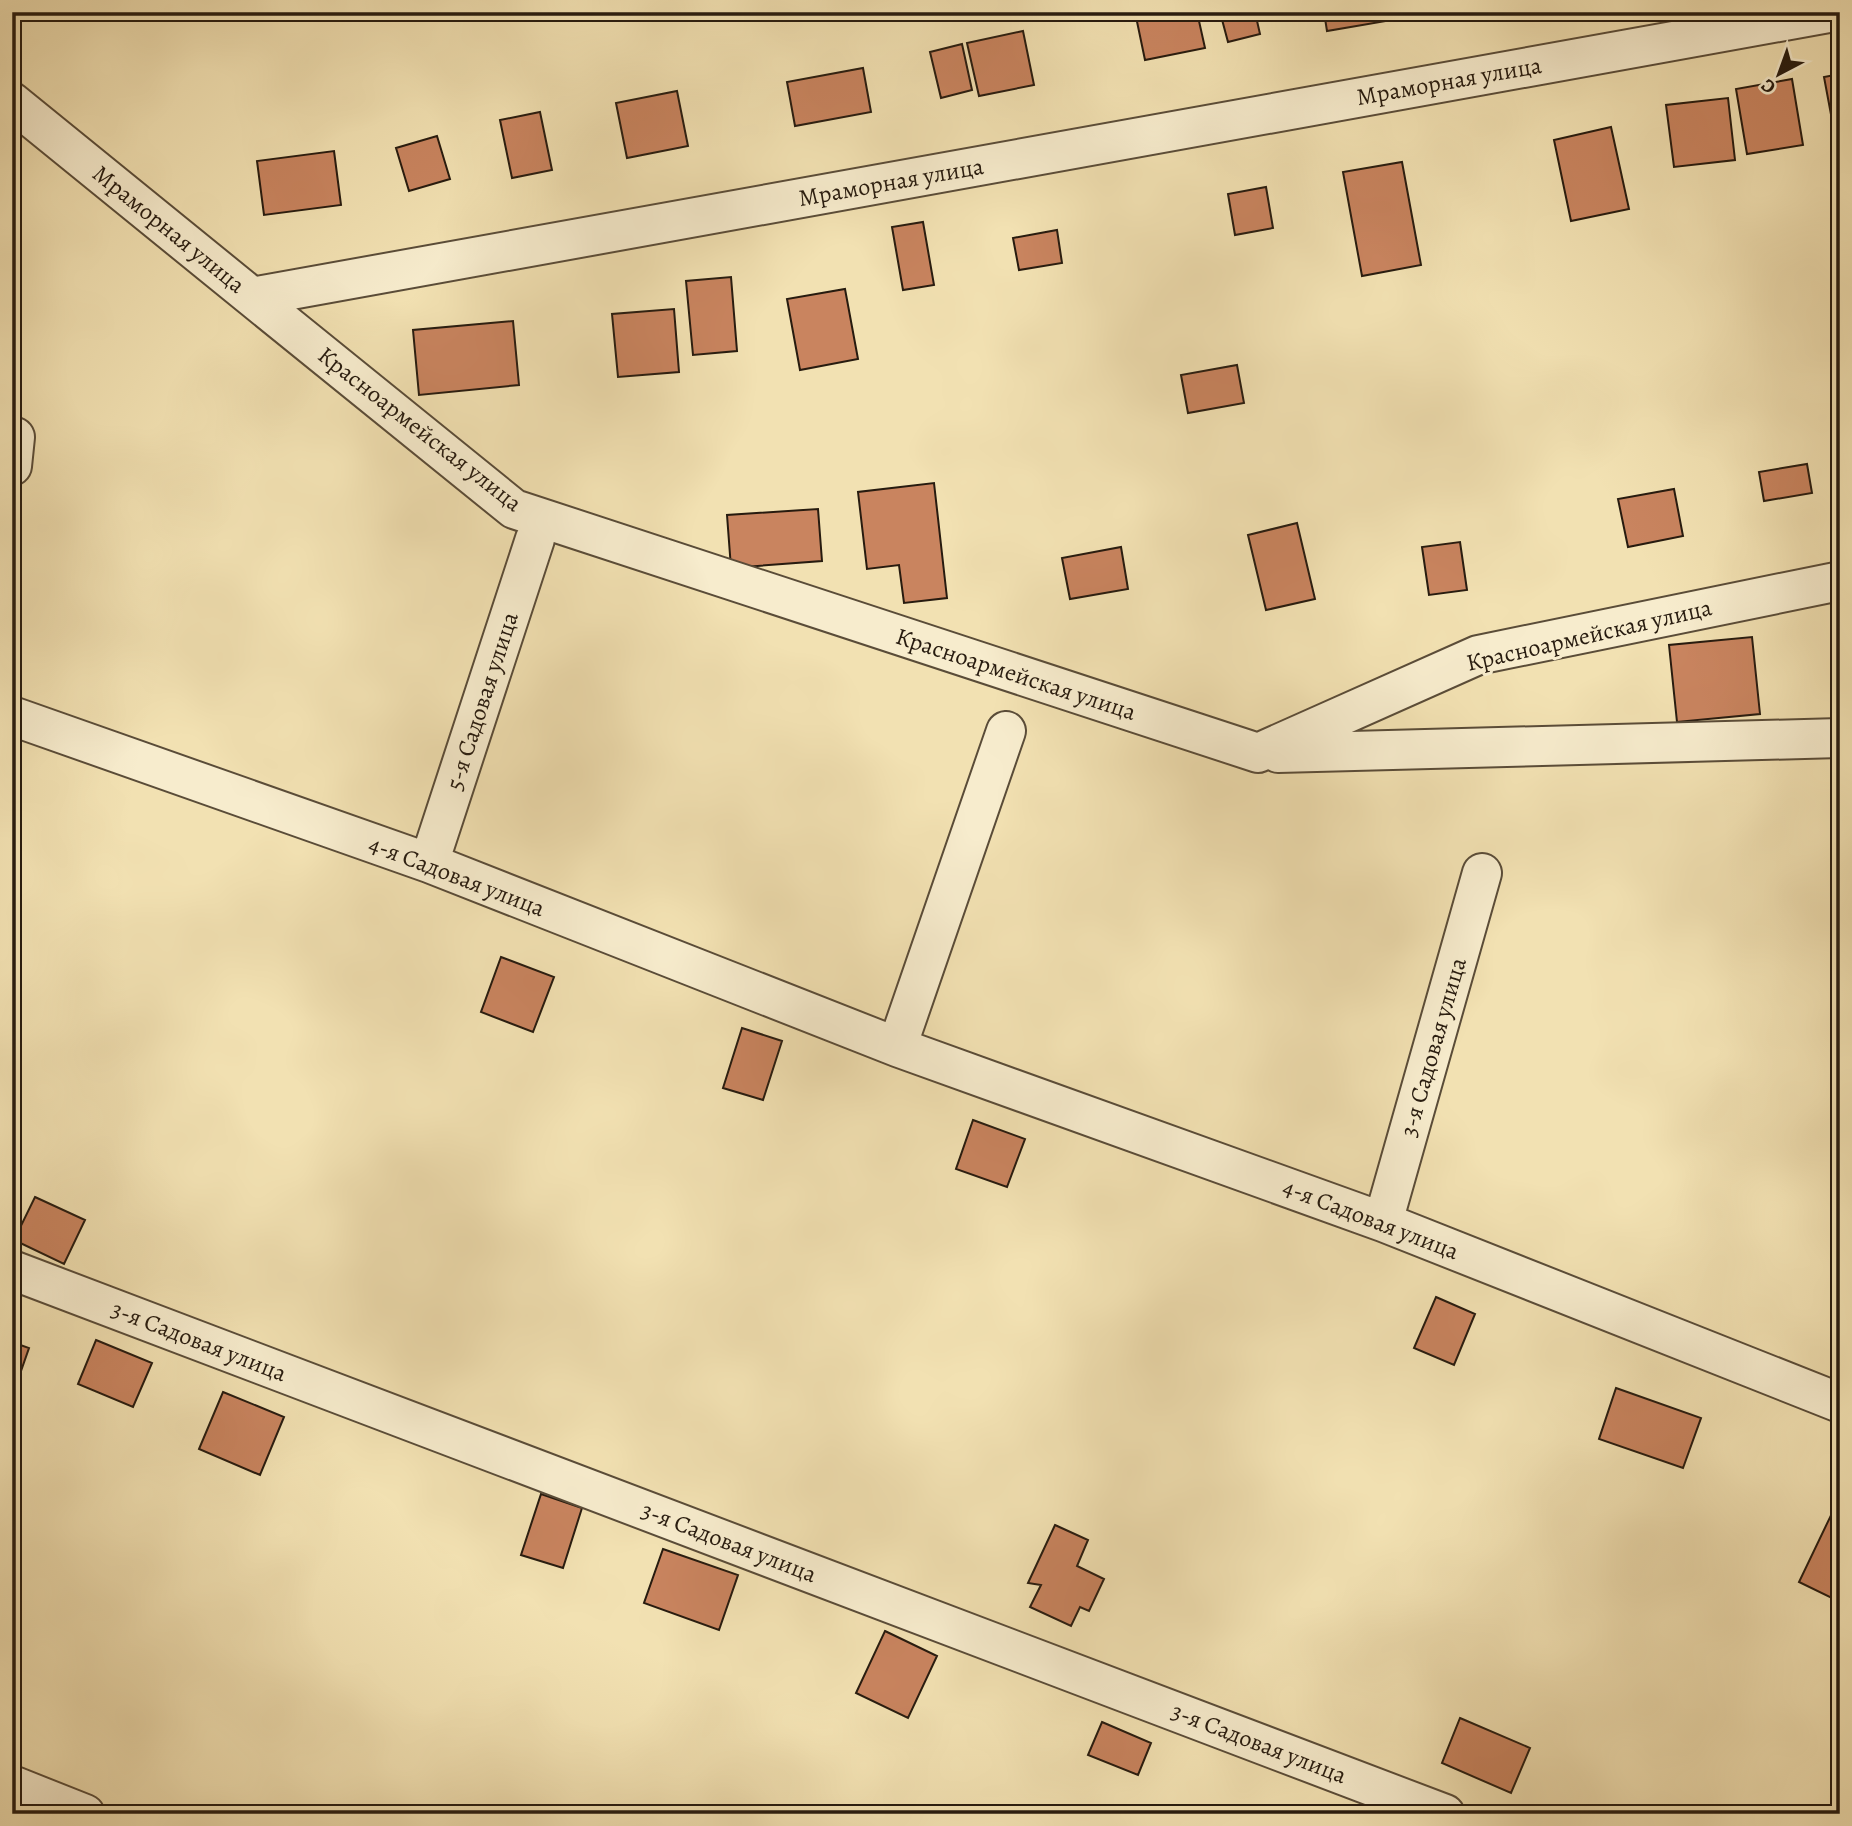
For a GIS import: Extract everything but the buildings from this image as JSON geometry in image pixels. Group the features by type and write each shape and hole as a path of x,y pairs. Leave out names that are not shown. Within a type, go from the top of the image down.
{"street":[{"name":"Мраморная улица","path":"12,102 252,297 1833,12"},
{"name":"Красноармейская улица","path":"252,297 514,509 1258,753 1479,654 1840,581"},
{"name":"5-я Садовая улица","path":"429,863 535,539"},
{"name":"4-я Садовая улица","path":"12,716 429,863 897,1047 1383,1222 1840,1403"},
{"path":"897,1047 1006,731"},
{"path":"1258,753 1840,738"},
{"name":"3-я Садовая улица","path":"1383,1222 1482,873"},
{"name":"3-я Садовая улица","path":"12,1270 1446,1814"},
{"path":"12,1785 85,1814"}]}
